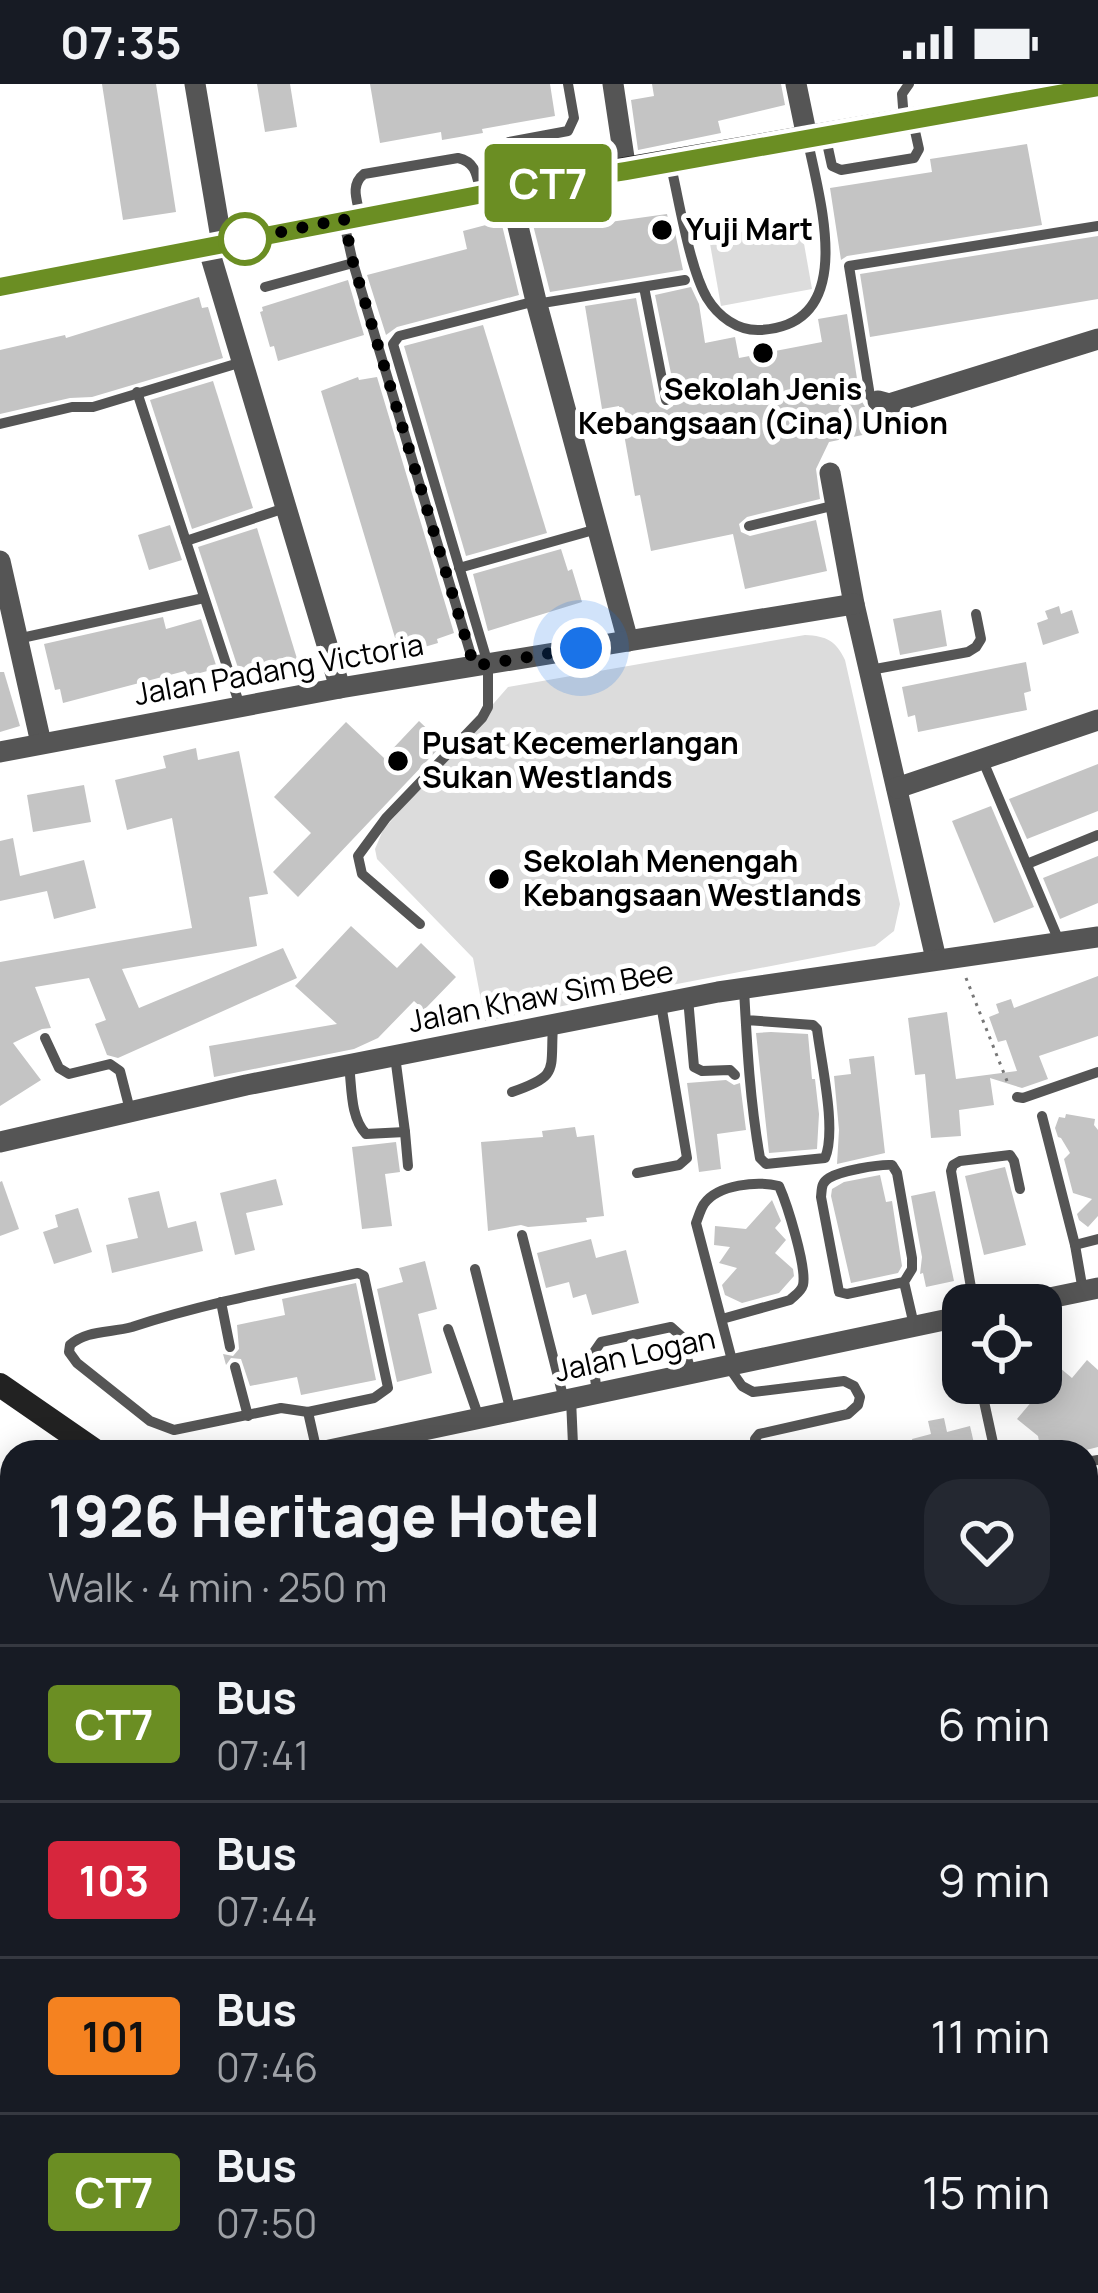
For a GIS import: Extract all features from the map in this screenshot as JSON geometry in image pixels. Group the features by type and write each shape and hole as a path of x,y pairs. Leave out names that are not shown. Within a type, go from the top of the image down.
{"main road":[{"path":"0,287 481,194 1059,89 1098,87"},
{"path":"0,1385 80,1440"}],"street":[{"path":"195,84 215,246 242,362 340,688"},
{"path":"613,84 626,171"},
{"path":"796,84 816,135"},
{"path":"509,189 628,640"},
{"path":"878,401 889,404 1098,339"},
{"path":"830,473 854,604 897,788 947,958"},
{"path":"1,568 41,743"},
{"name":"Jalan Padang Victoria","path":"0,752 340,688 854,604"},
{"path":"897,788 1098,720"},
{"name":"Jalan Khaw Sim Bee","path":"0,1142 130,1110 688,998 1098,937"},
{"name":"Jalan Logan","path":"378,1440 942,1320"}],"lane":[{"path":"509,189 504,147 509,142 568,131 574,118 568,84"},
{"path":"816,135 836,169 914,158 919,154 902,94 909,84"},
{"path":"670,162 698,280 708,300 723,319 751,330 780,328 806,315 823,286 826,250 816,135"},
{"path":"481,194 474,166 458,158 364,174 354,188 352,218 353,262 481,665"},
{"path":"878,401 870,396 849,266 1098,226"},
{"path":"265,287 353,262"},
{"path":"420,924 362,874 358,856 386,818 488,707 459,568 393,344 399,336 536,302 685,280"},
{"path":"644,287 666,400"},
{"path":"0,424 71,407 93,407 242,362"},
{"path":"137,392 240,706"},
{"path":"749,526 836,505"},
{"path":"186,541 286,507"},
{"path":"459,568 596,529"},
{"path":"17,639 204,598"},
{"path":"870,670 968,652 982,639 976,614"},
{"path":"983,760 1060,944"},
{"path":"1028,864 1098,835"},
{"path":"744,988 746,1020 760,1159 766,1164 825,1158 830,1126 818,1029 746,1020"},
{"path":"688,998 694,1067 702,1072 730,1070 735,1075"},
{"path":"637,1174 679,1166 687,1158 661,1004"},
{"path":"512,1092 543,1082 550,1073 553,1025"},
{"path":"45,1038 59,1068 69,1074 110,1064 120,1071 130,1110"},
{"path":"395,1056 408,1166"},
{"path":"350,1065 360,1129 366,1134 405,1132"},
{"path":"1017,1097 1098,1072"},
{"path":"1042,1116 1090,1289"},
{"path":"970,1284 953,1165 1010,1155 1020,1189"},
{"path":"904,1282 839,1292 821,1197 822,1185 829,1178 880,1164 892,1165 897,1173 912,1258 904,1282 914,1326"},
{"path":"722,1319 790,1300 803,1283 799,1251 779,1186 764,1182 716,1192 702,1206 696,1223 730,1365 742,1386 753,1392 844,1381 860,1397 848,1414 759,1434 755,1440"},
{"path":"522,1235 568,1400 573,1440"},
{"path":"1076,1245 1098,1239"},
{"path":"475,1269 511,1412"},
{"path":"358,1273 364,1276 388,1388 374,1398 308,1412 281,1408 204,1426 164,1429 76,1363 69,1352 70,1345 82,1336 221,1302 358,1273"},
{"path":"221,1302 230,1347"},
{"path":"597,1393 592,1355 601,1342 636,1334 671,1328 681,1336 692,1373"},
{"path":"448,1329 479,1418"},
{"path":"236,1367 248,1416"},
{"path":"985,1404 992,1440"},
{"path":"308,1412 322,1440"}],"path":[{"path":"947,958 1017,1097"}],"shaded area":[{"path":"800,221 812,289 721,306 709,238"},
{"path":"805,635 830,641 845,660 900,904 894,931 875,946 485,1021 473,958 377,859 375,849 383,830 508,687"}],"building":[{"path":"102,84 156,84 176,212 123,220"},
{"path":"257,84 290,84 297,127 265,132"},
{"path":"370,84 550,84 555,116 442,140 441,132 380,143"},
{"path":"652,84 781,84 785,105 718,121 721,133 638,150 631,100 654,96"},
{"path":"1027,144 1042,225 841,260 830,188 932,172 930,159"},
{"path":"571,209 574,227 667,214 683,270 550,292 531,217"},
{"path":"501,221 519,295 397,327 386,335 367,275 467,249 463,231"},
{"path":"1098,236 1098,299 870,337 860,274"},
{"path":"348,280 364,335 278,361 274,346 270,347 262,307"},
{"path":"691,287 699,304 705,343 735,337 739,358 822,342 818,319 847,314 860,398 872,433 829,442 816,469 820,499 747,517 739,524 741,532 750,536 816,520 827,571 745,589 733,534 651,551 640,495 635,496 619,406 602,409 585,306 636,298 656,402 667,410 676,398 655,295"},
{"path":"199,297 202,308 208,307 223,358 92,397 0,414 0,350 66,338"},
{"path":"483,325 547,533 466,556 404,346"},
{"path":"358,377 377,377 454,633 404,653 399,651 321,391"},
{"path":"213,381 253,508 192,529 150,400"},
{"path":"170,525 182,560 149,570 138,535"},
{"path":"257,528 298,662 241,677 198,547"},
{"path":"561,549 582,602 488,631 473,574"},
{"path":"1059,606 1061,614 1072,610 1079,633 1043,645 1037,623 1048,619 1045,611"},
{"path":"941,610 947,646 900,655 893,619"},
{"path":"163,617 166,629 201,619 216,665 211,670 189,676 185,671 63,703 60,689 55,690 44,644"},
{"path":"1026,662 1031,691 1024,693 1027,710 918,732 915,715 908,717 902,687"},
{"path":"0,672 4,672 20,726 0,732"},
{"path":"419,721 443,744 298,897 273,872 311,833 274,797 346,722 384,758"},
{"path":"196,748 198,760 239,751 268,894 249,897 257,946 122,969 139,1008 283,948 297,978 118,1058 107,1055 95,1024 106,1020 89,978 35,987 51,1028 13,1043 41,1080 0,1106 0,962 192,928 172,818 127,830 115,780 166,768 163,756"},
{"path":"1098,764 1098,811 1027,839 1009,799"},
{"path":"84,785 91,822 33,832 27,795"},
{"path":"991,806 1034,907 994,923 952,821"},
{"path":"13,838 20,876 84,860 96,908 54,919 47,891 0,901 0,841"},
{"path":"1098,856 1098,903 1060,919 1043,878"},
{"path":"351,926 397,968 421,943 456,977 424,1010 414,1001 378,1038 354,1049 214,1077 209,1046 337,1024 295,986"},
{"path":"1098,976 1098,1036 1039,1056 1048,1079 1022,1088 990,1078 994,1105 959,1110 961,1136 931,1138 925,1074 915,1075 908,1018 947,1012 956,1079 1017,1071 1006,1040 998,1042 989,1017 999,1013 996,1004 1011,999 1014,1008"},
{"path":"756,1033 808,1034 819,1114 817,1149 769,1153"},
{"path":"874,1056 885,1153 837,1164 834,1076 851,1074 849,1059"},
{"path":"687,1083 740,1083 746,1130 717,1134 721,1169 699,1172"},
{"path":"1059,1117 1095,1119 1098,1130 1098,1216 1088,1227 1077,1214 1092,1199 1073,1193 1064,1159 1070,1153 1055,1128"},
{"path":"575,1127 577,1137 594,1135 604,1216 586,1218 587,1222 488,1231 481,1142 543,1137 542,1131"},
{"path":"396,1142 400,1172 385,1174 392,1226 362,1229 352,1147"},
{"path":"1005,1167 1026,1245 984,1255 965,1176"},
{"path":"880,1175 886,1202 892,1201 902,1266 898,1273 851,1283 832,1189"},
{"path":"276,1179 283,1205 246,1213 255,1250 235,1255 220,1193"},
{"path":"0,1182 19,1229 0,1236"},
{"path":"159,1191 168,1228 196,1221 203,1251 112,1273 106,1245 138,1238 128,1198"},
{"path":"935,1191 954,1281 926,1287 920,1274 922,1257 911,1196"},
{"path":"772,1200 781,1221 775,1228 786,1240 775,1253 793,1269 794,1276 779,1293 742,1303 725,1295 722,1285 737,1268 719,1263 730,1247 714,1245 715,1226 746,1229"},
{"path":"78,1208 92,1252 54,1264 43,1232 58,1227 55,1215"},
{"path":"591,1239 596,1258 626,1250 639,1303 592,1315 586,1294 573,1298 569,1282 546,1288 537,1253"},
{"path":"425,1261 437,1309 418,1314 432,1373 397,1382 377,1289 403,1282 399,1268"},
{"path":"356,1283 376,1380 301,1395 297,1377 250,1386 241,1359 231,1358 226,1365 223,1354 233,1356 239,1349 237,1325 285,1315 282,1299"},
{"path":"1087,1360 1098,1370 1098,1440 1039,1440 1017,1419 1030,1404 1062,1404 1062,1370 1072,1378"},
{"path":"944,1418 947,1432 970,1426 973,1440 912,1440 931,1434 928,1421"}],"bus line":[{"name":"CT7","path":"0,287 360,216 1098,87"}],"place":[{"name":"Yuji Mart","path":"662,230"},
{"name":"Sekolah Jenis Kebangsaan (Cina) Union","path":"763,353"},
{"name":"Pusat Kecemerlangan Sukan Westlands","path":"398,761"},
{"name":"Sekolah Menengah Kebangsaan Westlands","path":"499,879"}],"route":[{"path":"245,239 344,219 474,666 581,648"}]}
